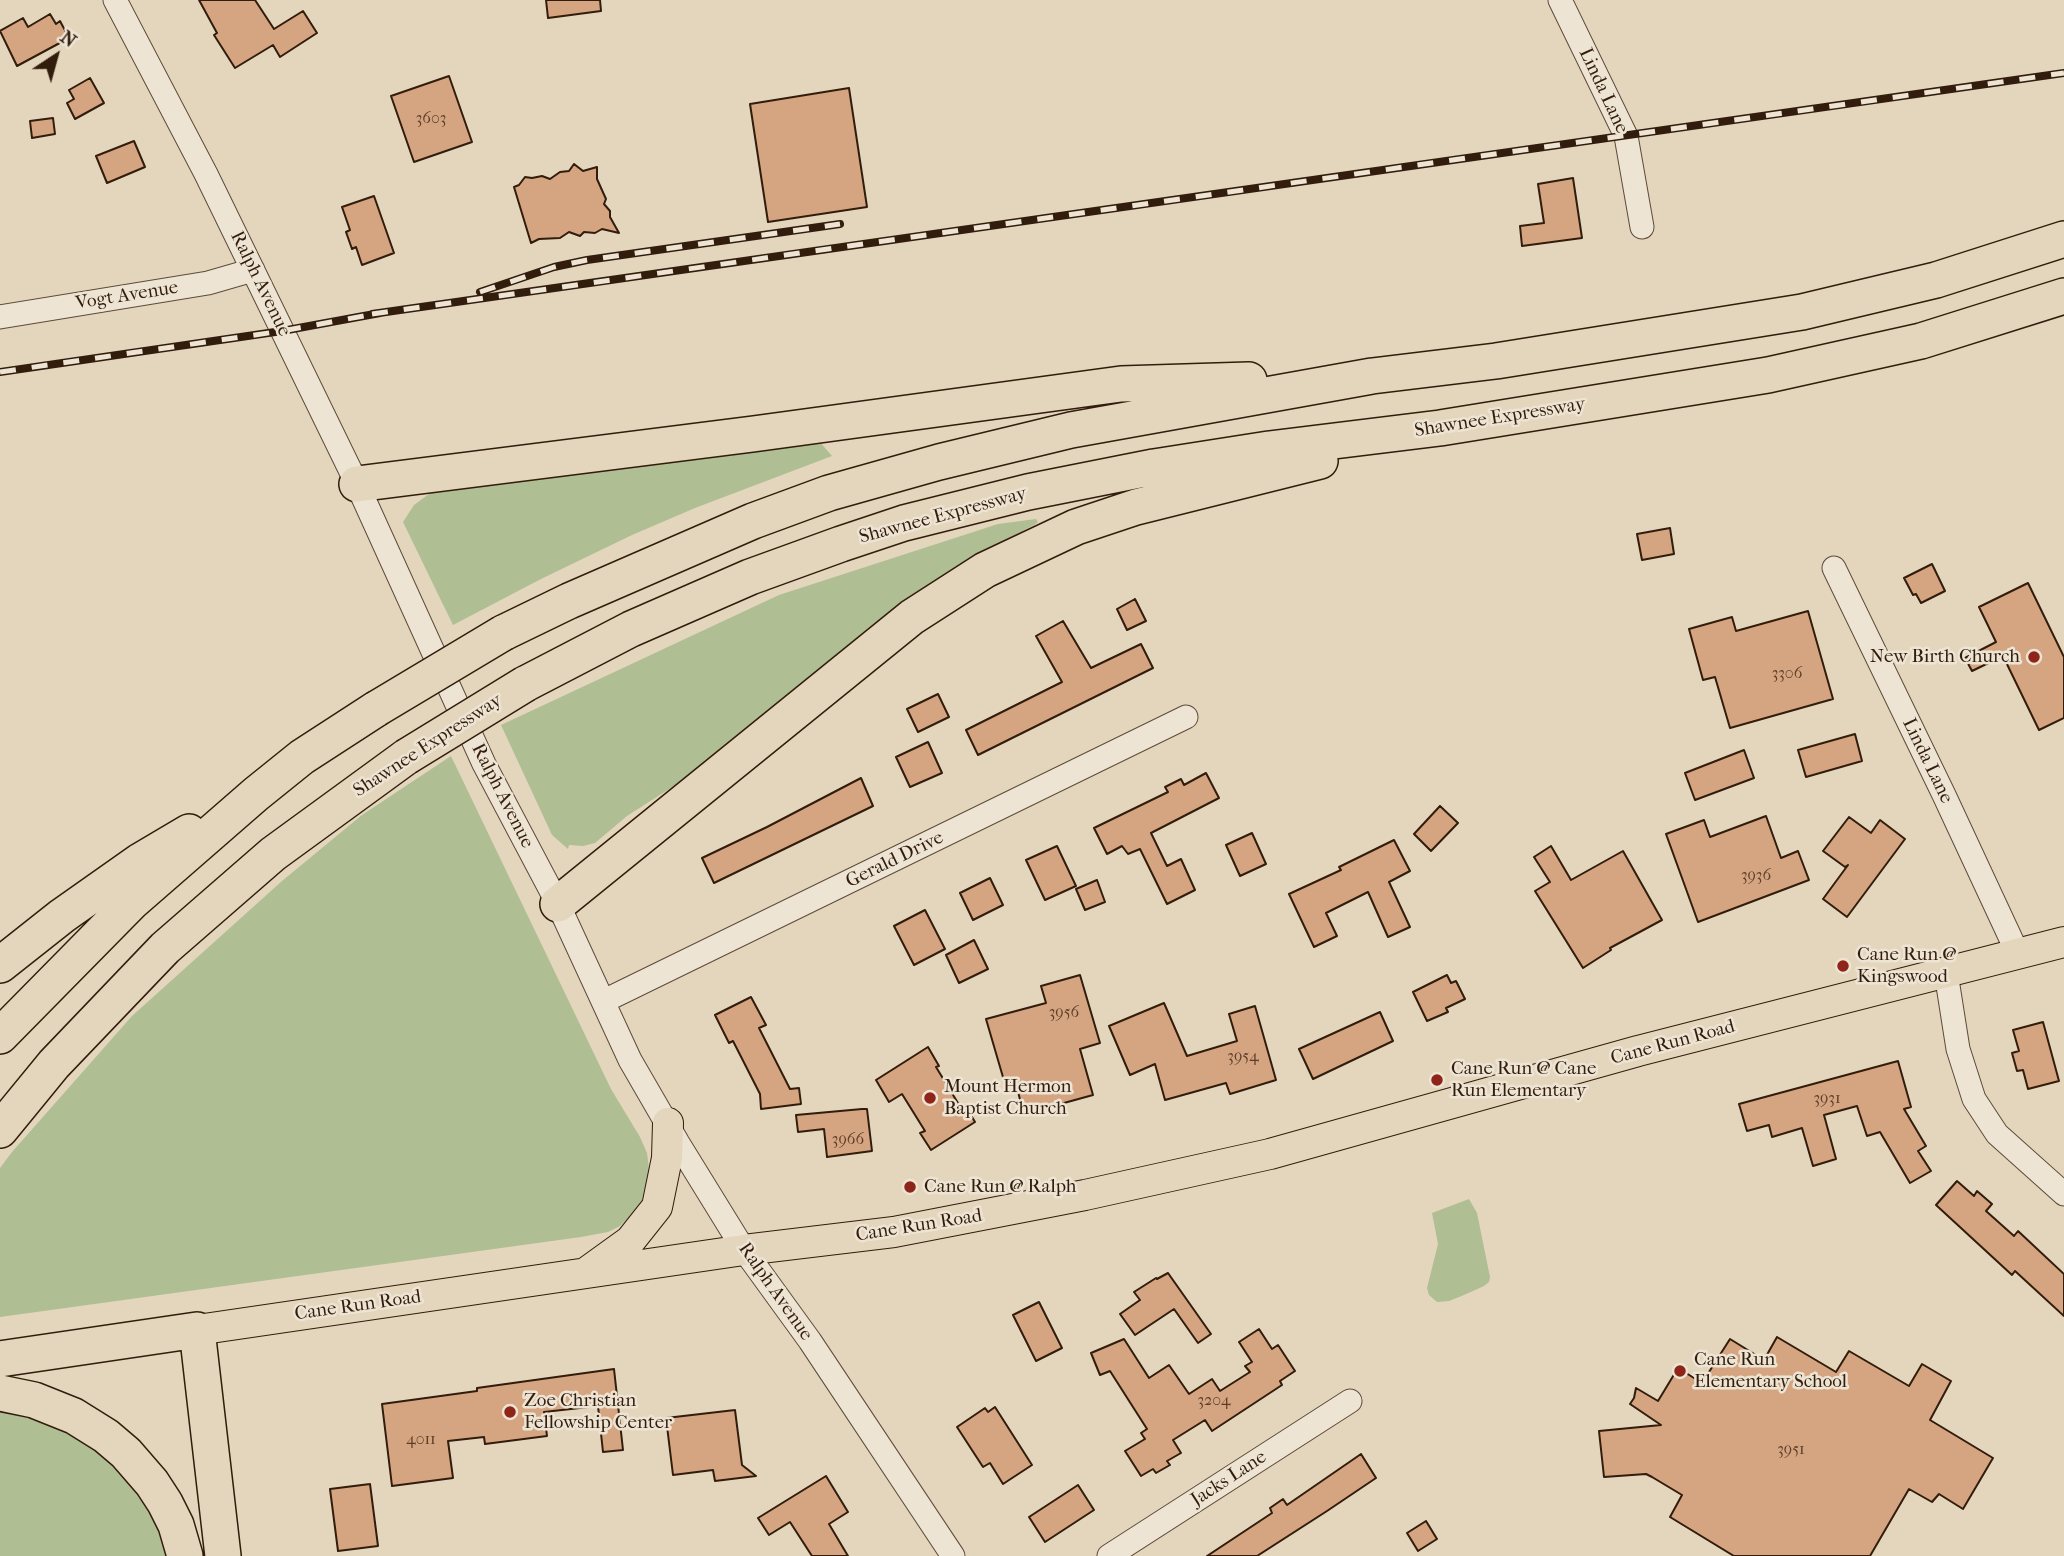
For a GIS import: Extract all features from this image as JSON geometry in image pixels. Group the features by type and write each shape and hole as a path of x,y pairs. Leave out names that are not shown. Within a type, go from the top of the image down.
{"highway":[{"path":"0,1036 132,902 302,757 503,633 740,526 829,493 939,461 1071,430 1372,376 1496,361 1802,312 1936,280 2064,239"},
{"name":"Shawnee Expressway","path":"0,1130 54,1064 165,948 273,854 406,757 525,684 631,629 750,577 904,523 1028,492 1154,467 1269,449 1440,428 1768,375 1921,341 2064,296"},
{"path":"357,484 1121,384 1372,376"},
{"path":"558,904 912,617 985,570 1076,527 1136,507 1214,489 1440,428"},
{"path":"0,965 62,916 140,861 256,794"},
{"path":"197,1331 223,1556"},
{"name":"Cane Run Road","path":"0,1359 197,1331"},
{"path":"0,1393 34,1400 74,1416 127,1453 165,1503 176,1525 185,1556"}],"main road":[{"name":"Cane Run Road","path":"197,1331 744,1250 946,1224 1223,1166 1638,1051 2064,942"},
{"path":"584,1274 630,1241 657,1207 667,1158 668,1123"}],"street":[{"name":"Ralph Avenue","path":"115,0 253,270 357,484 484,764 558,904 631,1060 744,1250 810,1341 953,1556"},
{"name":"Linda Lane","path":"1560,0 1626,136 1642,226"},
{"name":"Vogt Avenue","path":"0,317 208,283 253,270"},
{"name":"Linda Lane","path":"1834,568 2018,954"},
{"name":"Gerald Drive","path":"604,1001 1186,717"},
{"path":"1946,973 1958,1049 1974,1099 1997,1134 2064,1194"},
{"name":"Jacks Lane","path":"1109,1556 1350,1401"}],"green space":[{"path":"819,441 832,456 632,535 453,625 403,522 414,505 433,491"},
{"path":"1036,519 1038,522 1034,525 976,555 785,698 680,782 627,816 595,843 569,845 568,849 552,835 501,725 779,595 998,524"},
{"path":"451,756 611,1089 647,1153 650,1177 641,1206 620,1226 608,1232 581,1237 0,1317 0,1168 12,1152 132,1016 282,881 362,815"},
{"path":"1469,1199 1477,1213 1489,1282 1449,1301 1437,1302 1429,1295 1427,1288 1438,1244 1432,1213"},
{"path":"0,1408 42,1417 98,1447 149,1506 168,1556 0,1556"}],"building":[{"path":"199,0 255,0 274,29 303,11 317,33 280,57 273,45 235,68 214,35 217,33"},
{"path":"546,0 600,0 601,11 548,18"},
{"path":"50,14 56,24 60,21 69,38 17,66 0,31 23,18 28,27"},
{"path":"449,76 472,142 414,162 391,96"},
{"path":"90,78 104,103 75,119 67,103 74,99 69,90"},
{"path":"849,88 867,207 768,222 750,104"},
{"path":"53,118 55,134 32,138 30,121"},
{"path":"134,141 145,167 107,183 96,156"},
{"path":"574,164 583,171 597,167 597,179 606,199 604,204 610,211 610,217 619,233 602,229 595,233 584,232 580,236 569,232 560,238 539,239 531,243 514,187 525,177 542,176 550,179 560,172 569,171"},
{"path":"1573,178 1582,238 1522,246 1520,226 1544,223 1538,184"},
{"path":"374,196 394,253 362,265 356,247 352,249 346,232 350,230 342,207"},
{"path":"1670,528 1674,554 1642,560 1637,534"},
{"path":"1932,564 1945,591 1921,603 1916,594 1913,595 1904,578"},
{"name":"New Birth Church","path":"2028,583 2064,657 2064,718 2039,730 2003,656 1972,671 1965,658 1996,642 1979,607"},
{"path":"1135,599 1146,621 1127,630 1117,609"},
{"path":"1808,611 1833,699 1730,728 1715,677 1703,680 1689,629 1732,617 1736,631"},
{"path":"1063,621 1091,668 1141,644 1153,668 978,755 966,730 1062,682 1036,636"},
{"path":"938,694 949,717 918,732 907,709"},
{"path":"1855,734 1862,761 1806,777 1798,750"},
{"path":"928,742 942,773 910,787 896,757"},
{"path":"1744,750 1754,778 1695,800 1685,773"},
{"path":"1206,773 1219,798 1151,833 1167,866 1181,859 1195,890 1167,904 1140,849 1128,854 1122,846 1107,854 1094,828 1168,792 1165,787 1181,779 1184,785"},
{"path":"861,778 873,806 714,883 702,858"},
{"path":"1440,806 1458,823 1431,851 1414,834"},
{"path":"1766,816 1781,858 1798,851 1809,880 1698,922 1666,834 1704,820 1710,837"},
{"path":"1849,817 1871,833 1880,820 1905,839 1847,917 1823,899 1848,865 1845,867 1823,851"},
{"path":"1252,833 1266,864 1240,876 1226,845"},
{"path":"1394,840 1410,871 1389,882 1410,927 1388,937 1368,892 1326,913 1337,936 1314,947 1289,894 1341,870 1339,867"},
{"path":"1057,846 1076,886 1045,900 1026,860"},
{"path":"1551,846 1571,880 1623,851 1662,920 1610,948 1611,950 1583,968 1535,891 1550,882 1534,857"},
{"path":"990,878 1003,905 973,920 960,893"},
{"path":"1097,880 1105,902 1085,910 1076,889"},
{"path":"925,910 945,949 914,965 894,926"},
{"path":"974,940 988,969 959,983 946,955"},
{"path":"1080,975 1100,1043 1080,1049 1093,1095 1024,1114 1015,1081 1005,1084 986,1019 1046,1003 1041,986"},
{"path":"1447,975 1451,983 1456,981 1465,999 1446,1008 1448,1012 1427,1021 1413,992"},
{"path":"751,997 766,1025 759,1028 790,1089 799,1088 801,1104 761,1109 760,1094 733,1041 729,1043 715,1015"},
{"path":"1164,1003 1187,1056 1237,1041 1229,1014 1255,1006 1276,1080 1230,1094 1226,1083 1165,1100 1155,1064 1130,1075 1109,1026"},
{"path":"1380,1012 1393,1041 1313,1079 1299,1049"},
{"path":"2043,1022 2059,1081 2028,1089 2023,1070 2017,1071 2012,1053 2019,1051 2013,1030"},
{"name":"Mount Hermon Baptist Church","path":"928,1047 939,1066 936,1067 961,1108 965,1105 975,1122 931,1150 920,1133 925,1131 902,1094 889,1102 876,1080"},
{"path":"1898,1061 1911,1107 1904,1109 1926,1146 1918,1151 1931,1171 1910,1183 1880,1132 1867,1136 1857,1106 1824,1115 1836,1159 1813,1166 1802,1128 1772,1137 1769,1125 1747,1131 1739,1104"},
{"path":"867,1109 872,1151 827,1157 824,1129 798,1132 796,1115"},
{"path":"1957,1181 1974,1196 1977,1191 1992,1204 1986,1211 2014,1236 2018,1231 2064,1274 2064,1316 2015,1271 2012,1275 1936,1205"},
{"path":"1168,1273 1211,1334 1198,1343 1174,1309 1135,1335 1120,1314 1140,1300 1134,1292"},
{"path":"1039,1302 1062,1348 1036,1361 1013,1315"},
{"path":"1259,1329 1272,1349 1278,1345 1295,1371 1280,1381 1282,1385 1212,1431 1205,1420 1173,1440 1181,1453 1167,1461 1170,1465 1156,1473 1153,1469 1141,1476 1125,1451 1145,1439 1141,1433 1147,1429 1110,1371 1100,1375 1091,1353 1124,1339 1149,1378 1169,1365 1189,1394 1212,1379 1220,1391 1250,1372 1245,1366 1252,1362 1239,1342"},
{"name":"Cane Run Elementary School","path":"1777,1337 1836,1372 1849,1351 1909,1386 1922,1364 1951,1381 1930,1420 1993,1458 1963,1509 1939,1494 1932,1502 1909,1489 1870,1556 1734,1556 1670,1517 1682,1495 1646,1474 1604,1477 1599,1431 1661,1425 1630,1404 1636,1388 1658,1401 1678,1368 1702,1383 1730,1339 1764,1360"},
{"path":"614,1369 623,1450 603,1452 598,1406 544,1412 547,1436 485,1444 484,1437 448,1441 453,1478 392,1486 382,1404"},
{"path":"995,1407 1032,1465 1003,1484 990,1463 983,1467 957,1427 985,1408 988,1412"},
{"path":"735,1410 742,1465 756,1476 715,1481 713,1470 673,1475 666,1418"},
{"path":"1361,1454 1376,1478 1327,1511 1257,1556 1207,1556 1272,1513 1270,1508 1283,1499 1287,1505"},
{"path":"826,1476 848,1512 829,1524 848,1556 812,1556 790,1522 769,1535 758,1518"},
{"path":"370,1484 378,1546 338,1551 330,1489"},
{"path":"1078,1485 1094,1510 1045,1542 1029,1517"},
{"path":"1426,1521 1437,1539 1418,1551 1407,1533"}],"railway":[{"path":"372,314 2064,73"},
{"path":"480,292 554,267 587,260 840,224"},
{"path":"0,372 282,331 380,313"}],"place":[{"name":"New Birth Church","path":"2034,657"},
{"name":"Cane Run @ Kingswood","path":"1843,966"},
{"name":"Cane Run @ Cane Run Elementary","path":"1437,1080"},
{"name":"Mount Hermon Baptist Church","path":"930,1098"},
{"name":"Cane Run @ Ralph","path":"910,1187"},
{"name":"Cane Run Elementary School","path":"1680,1371"},
{"name":"Zoe Christian Fellowship Center","path":"510,1412"}]}
